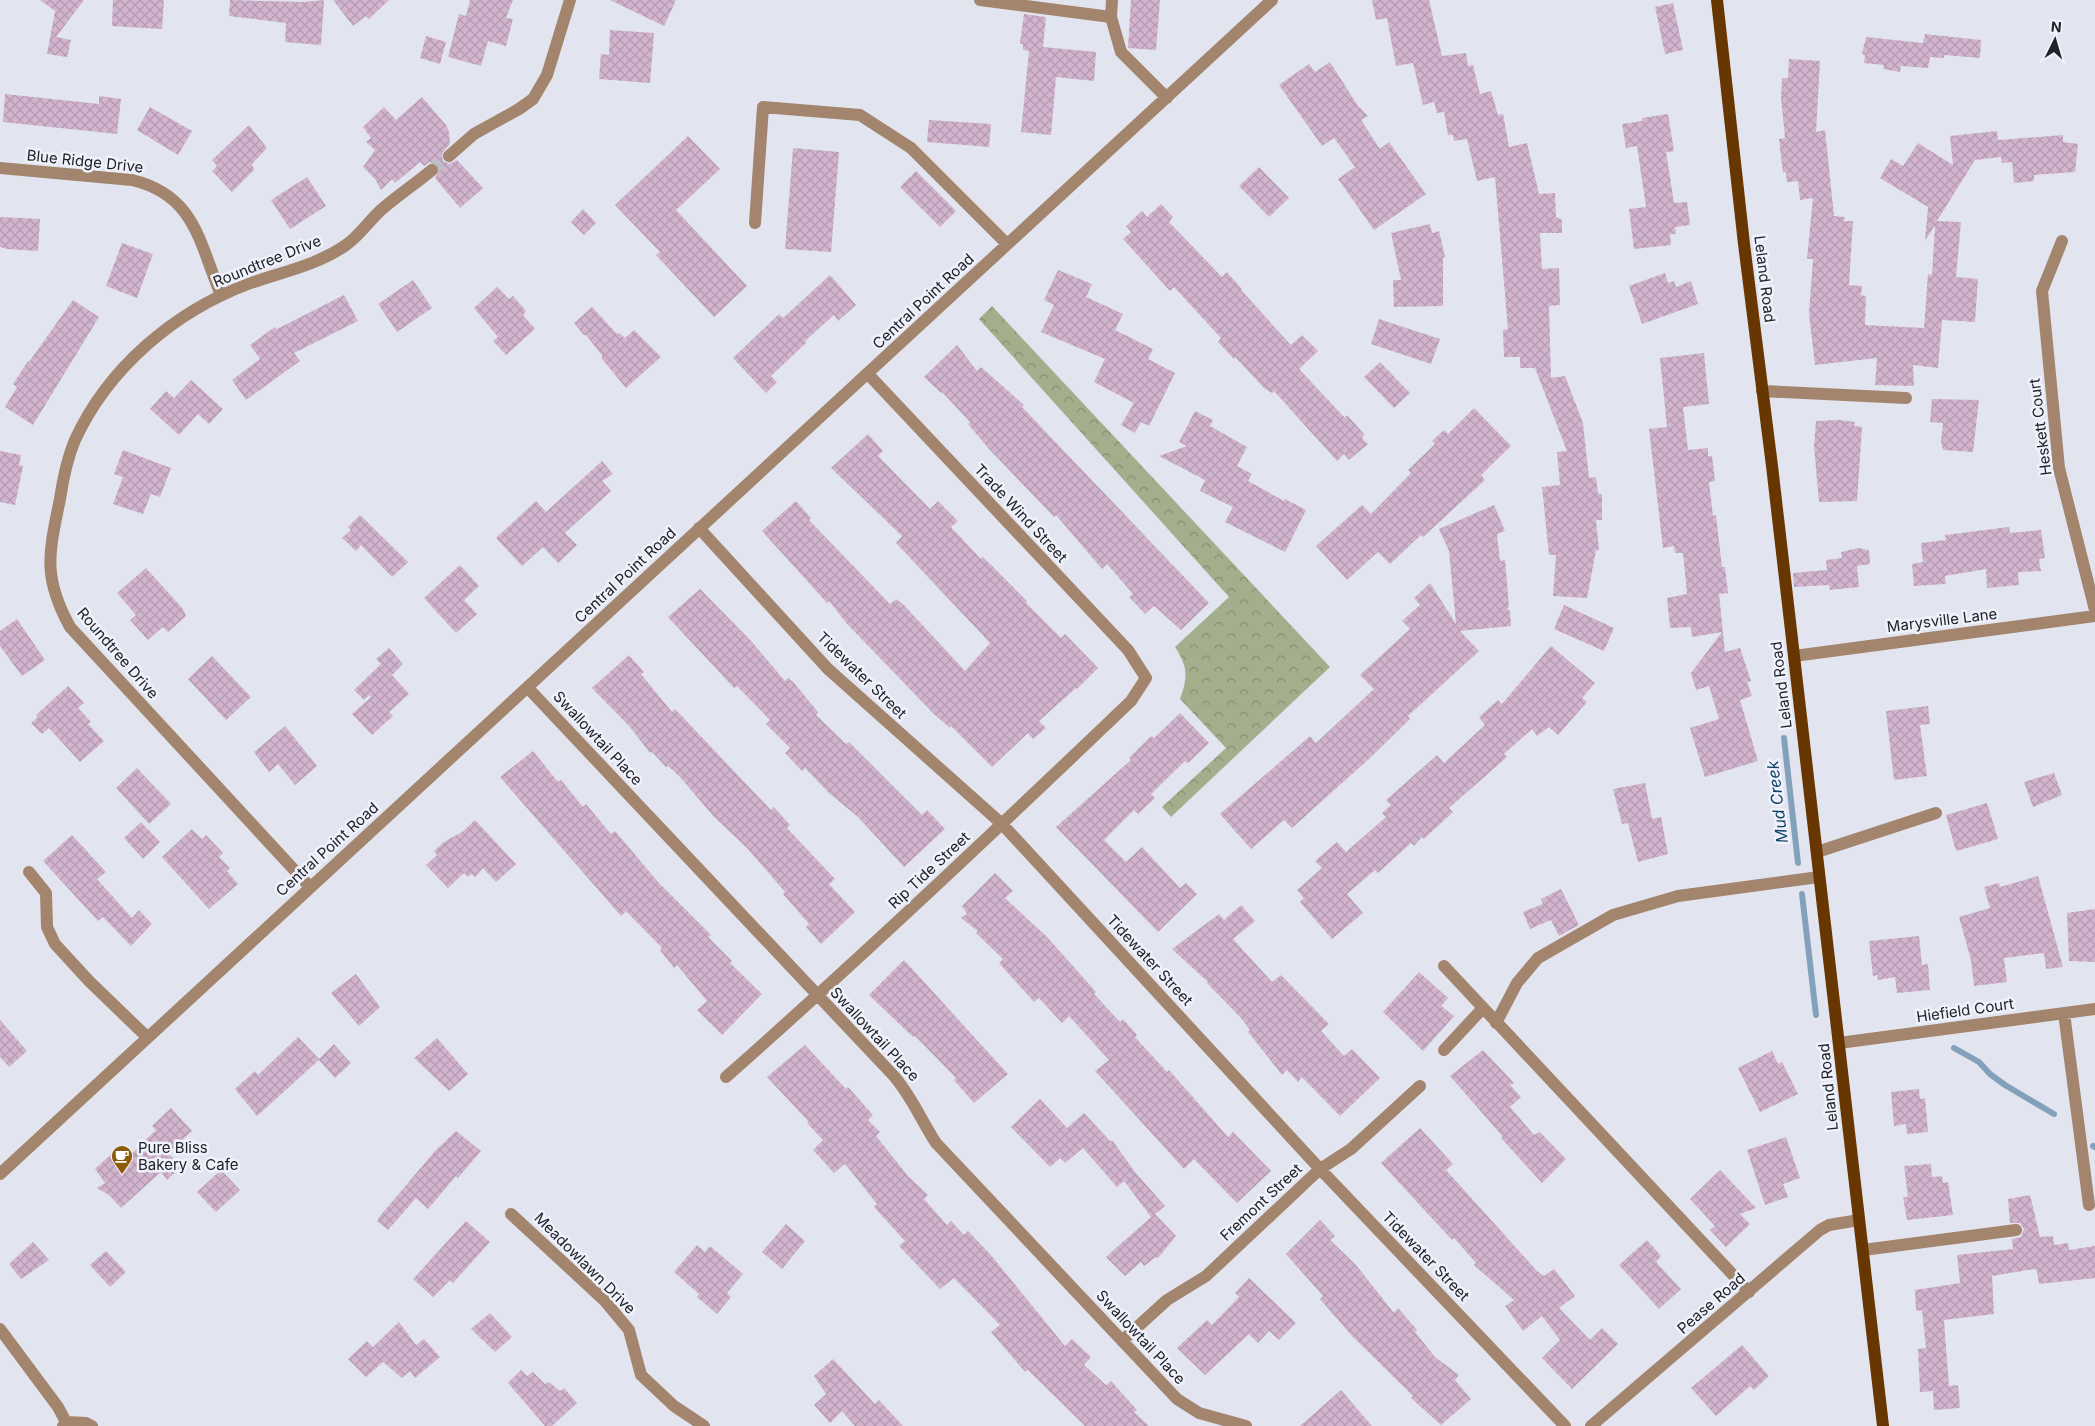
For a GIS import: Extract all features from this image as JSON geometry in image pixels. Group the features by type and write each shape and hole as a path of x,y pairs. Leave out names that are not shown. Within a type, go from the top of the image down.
{"main road":[{"name":"Leland Road","path":"1717,0 1883,1426"}],"street":[{"path":"448,156 474,134 520,109 533,99 546,75 570,0"},
{"path":"980,0 1111,17"},
{"path":"1112,0 1111,17 1121,52 1167,98"},
{"name":"Central Point Road","path":"0,1174 1272,0"},
{"path":"755,223 763,107 860,115 911,148 1007,244"},
{"name":"Blue Ridge Drive","path":"0,168 132,180 158,189 173,198 189,216 221,295"},
{"name":"Roundtree Drive","path":"310,887 70,627 57,603 52,585 50,568 53,535 65,469 75,441 94,404 121,370 151,340 186,314 221,295 317,261 347,244 376,215 432,170"},
{"name":"Heskett Court","path":"2062,242 2042,291 2059,468 2095,610"},
{"name":"Trade Wind Street","path":"868,374 1128,650 1146,678"},
{"path":"1762,391 1906,398"},
{"name":"Tidewater Street","path":"699,528 828,669 1002,824 1320,1169 1565,1426"},
{"name":"Marysville Lane","path":"1794,656 2095,616"},
{"name":"Rip Tide Street","path":"726,1077 818,996 1002,824 1131,701 1146,678"},
{"name":"Swallowtail Place","path":"528,688 908,1091 923,1123 936,1143 1177,1399 1199,1413 1246,1426"},
{"path":"1817,852 1936,813"},
{"path":"30,872 46,893 47,927 55,944 89,981 147,1037"},
{"path":"1496,1023 1517,983 1538,958 1613,915 1678,896 1820,877"},
{"path":"1444,966 1749,1292"},
{"path":"1444,1050 1483,1008"},
{"name":"Hiefield Court","path":"1839,1044 2095,1009"},
{"path":"2064,1013 2089,1205"},
{"name":"Fremont Street","path":"1122,1341 1167,1300 1206,1276 1320,1169 1351,1150 1420,1086"},
{"name":"Meadowlawn Drive","path":"512,1214 604,1300 629,1330 640,1375 674,1406 704,1426"},
{"name":"Pease Road","path":"1591,1426 1820,1230 1829,1225 1859,1220"},
{"path":"1862,1250 2016,1230"},
{"path":"0,1329 58,1407 65,1424 86,1423 92,1426"}],"green space":[{"path":"992,306 1330,667 1171,817 1162,807 1226,748 1180,699 1185,672 1182,660 1175,647 1229,597 979,319"}],"building":[{"path":"40,0 84,0 56,37 71,40 67,57 47,54 55,11"},
{"path":"113,0 164,0 162,29 112,26"},
{"path":"230,0 305,2 324,0 321,45 285,42 286,23 229,16"},
{"path":"333,0 389,0 369,19 366,16 353,26"},
{"path":"470,0 513,0 506,18 513,19 506,46 488,41 481,66 448,57 459,14 466,16"},
{"path":"610,0 676,0 664,26"},
{"path":"1131,0 1160,0 1156,50 1128,48"},
{"path":"1372,0 1429,0 1442,56 1466,53 1468,66 1473,65 1480,94 1491,91 1498,115 1503,114 1509,147 1527,143 1539,194 1555,193 1556,217 1562,220 1562,233 1540,233 1542,269 1559,268 1560,305 1549,306 1551,378 1565,376 1583,423 1589,478 1596,477 1598,494 1602,494 1602,520 1596,520 1599,550 1596,550 1587,598 1553,596 1556,555 1549,555 1542,487 1560,485 1557,452 1567,451 1535,368 1520,368 1520,357 1504,357 1503,330 1508,329 1495,177 1477,181 1467,139 1454,141 1453,135 1448,135 1444,112 1437,113 1434,102 1423,105 1413,63 1396,66 1387,18 1376,20"},
{"path":"1673,3 1683,50 1665,54 1655,7"},
{"path":"1024,14 1046,17 1043,47 1096,52 1094,81 1056,77 1051,135 1021,132 1029,51 1023,50 1023,44 1020,44"},
{"path":"610,30 654,33 650,83 599,79 601,54 609,55"},
{"path":"1925,34 1981,40 1980,58 1944,55 1944,58 1930,57 1928,68 1901,66 1900,72 1883,69 1884,65 1864,63 1865,55 1862,54 1866,37 1923,43"},
{"path":"426,36 446,42 440,64 420,58"},
{"path":"1789,59 1820,61 1816,132 1825,130 1834,216 1845,217 1844,221 1853,221 1849,285 1862,286 1861,295 1866,296 1865,325 1924,328 1928,274 1932,275 1935,225 1925,241 1928,207 1880,178 1891,159 1903,166 1918,143 1953,165 1950,136 1997,131 1998,140 2063,135 2063,142 2078,144 2075,172 2034,175 2034,181 2014,183 2012,162 2002,163 2001,157 1975,160 1937,221 1961,222 1956,277 1978,279 1975,322 1942,320 1938,368 1913,365 1914,386 1875,385 1877,358 1815,365 1809,314 1813,259 1807,259 1813,198 1800,200 1798,181 1787,182 1786,172 1783,173 1779,139 1785,138 1781,98 1782,78 1788,78"},
{"path":"1330,62 1358,106 1368,116 1361,120 1380,149 1389,142 1426,194 1374,230 1338,179 1355,167 1334,138 1322,146 1279,85 1309,64 1315,72"},
{"path":"5,94 99,104 99,96 121,99 117,134 3,122"},
{"path":"422,97 446,125 449,132 450,144 442,153 443,161 450,164 457,160 483,188 460,208 435,178 440,169 435,163 430,162 424,166 420,162 395,183 392,179 381,190 375,179 363,167 375,150 366,142 371,138 363,127 384,107 396,120"},
{"path":"150,107 192,131 178,155 137,130"},
{"path":"1668,114 1674,151 1666,152 1674,203 1687,202 1690,225 1675,227 1676,234 1670,234 1671,245 1634,249 1629,209 1646,207 1637,146 1626,148 1622,124 1642,121 1642,118"},
{"path":"929,120 991,124 989,147 927,142"},
{"path":"249,125 267,148 252,164 254,170 232,192 212,171 217,166 212,160"},
{"path":"688,136 720,169 676,210 747,286 714,317 656,255 660,252 615,205"},
{"path":"793,148 839,152 831,252 785,249"},
{"path":"1259,167 1289,198 1269,217 1239,186"},
{"path":"916,171 956,211 940,227 900,187"},
{"path":"307,177 326,206 290,229 271,200"},
{"path":"1161,204 1173,217 1169,222 1222,277 1227,272 1291,345 1302,335 1318,351 1299,369 1345,418 1347,415 1364,434 1362,438 1368,444 1349,460 1344,454 1337,461 1274,391 1272,393 1265,389 1218,342 1221,338 1174,287 1170,291 1123,239 1131,232 1126,226 1142,211 1147,217"},
{"path":"583,209 596,223 584,235 571,222"},
{"path":"0,217 40,219 38,251 0,247"},
{"path":"1430,224 1432,233 1439,231 1445,257 1443,257 1443,306 1394,307 1393,280 1401,280 1391,233"},
{"path":"122,243 153,254 137,298 106,286"},
{"path":"1058,270 1092,284 1086,297 1123,314 1115,330 1153,349 1148,359 1175,373 1149,426 1141,422 1135,433 1121,425 1134,403 1094,382 1105,359 1041,332 1054,305 1044,300"},
{"path":"1665,273 1668,283 1674,281 1676,287 1691,281 1698,304 1642,324 1629,286"},
{"path":"830,275 856,305 838,321 834,315 805,341 806,343 771,376 777,382 766,393 733,358 779,314 783,318"},
{"path":"413,280 432,308 397,332 378,304"},
{"path":"497,287 509,299 513,296 526,311 523,315 535,329 506,355 493,341 498,337 474,308"},
{"path":"344,295 358,321 294,353 300,361 246,400 232,380 260,359 250,345 275,327 277,329"},
{"path":"73,300 99,317 33,425 5,407 17,387 13,384"},
{"path":"592,307 617,334 619,333 625,338 634,330 661,357 626,388 602,359 602,355 586,335 574,323"},
{"path":"1379,319 1440,339 1431,364 1371,344"},
{"path":"957,345 977,371 981,367 1024,405 1022,407 1209,603 1181,630 1154,606 1145,614 1129,597 1133,594 1107,564 1102,569 1056,515 1054,517 989,449 968,424 970,422 942,392 924,377"},
{"path":"1704,353 1709,404 1683,407 1688,450 1708,448 1708,456 1712,456 1715,481 1709,482 1713,516 1716,515 1722,567 1725,567 1728,593 1719,594 1725,652 1740,648 1751,681 1747,682 1752,696 1740,700 1758,761 1705,777 1690,728 1719,719 1709,686 1696,690 1691,673 1722,632 1692,637 1691,627 1670,628 1667,598 1687,594 1683,553 1675,553 1674,546 1663,548 1649,429 1667,427 1660,358"},
{"path":"1380,362 1410,393 1394,408 1364,377"},
{"path":"191,380 223,409 209,424 198,414 179,435 150,409 166,391 174,398"},
{"path":"1932,399 1979,400 1973,452 1943,450 1941,441 1943,423 1930,422"},
{"path":"1474,408 1511,446 1481,475 1485,480 1423,537 1421,535 1390,564 1378,552 1347,580 1316,546 1362,505 1371,514 1411,473 1408,470 1435,444 1432,441 1444,430 1448,434"},
{"path":"1195,411 1213,420 1210,426 1247,447 1237,466 1252,474 1248,481 1284,501 1285,499 1306,510 1285,552 1225,522 1233,507 1200,491 1205,480 1159,456 1187,446 1179,442"},
{"path":"1839,420 1855,422 1854,426 1862,427 1857,501 1819,502 1814,446 1816,421"},
{"path":"868,434 883,451 878,456 930,509 938,501 958,521 951,527 981,559 983,557 1061,638 1065,634 1098,668 1077,689 1039,721 1046,728 1033,739 1028,733 992,767 951,726 950,728 934,714 848,625 829,601 827,603 762,531 796,501 811,518 809,520 890,604 896,599 903,604 965,671 990,643 896,543 902,536 831,468"},
{"path":"123,450 171,468 160,497 151,494 143,514 113,504 123,477 114,474"},
{"path":"0,451 21,455 19,465 23,466 15,505 0,502"},
{"path":"602,461 613,474 602,481 611,491 565,533 577,545 558,563 543,547 522,566 496,538 536,501 546,512"},
{"path":"1494,505 1505,531 1497,534 1500,561 1505,560 1509,606 1507,609 1510,611 1511,626 1460,631 1479,651 1408,716 1410,719 1370,758 1292,828 1284,820 1251,849 1220,814 1310,736 1316,743 1374,689 1360,675 1410,629 1402,621 1420,605 1414,598 1430,583 1456,624 1449,551 1439,529"},
{"path":"360,515 408,562 392,577 361,545 356,551 342,538 351,530 348,527"},
{"path":"2009,527 2010,533 2041,530 2045,558 2039,559 2041,571 2018,572 2019,585 1987,588 1986,569 1945,576 1946,584 1914,586 1912,564 1923,562 1921,543 1946,540 1945,535"},
{"path":"1858,548 1869,550 1870,564 1857,566 1859,587 1830,590 1829,585 1794,587 1793,573 1827,570 1826,560 1842,558 1841,552"},
{"path":"460,565 479,586 464,600 477,614 456,633 424,598"},
{"path":"146,568 183,609 186,616 168,632 163,627 148,640 130,620 136,615 117,593"},
{"path":"700,589 751,641 785,681 788,678 794,683 818,712 816,715 846,744 849,742 922,815 927,810 945,829 904,867 858,817 829,793 805,768 802,771 785,753 790,748 766,724 770,720 737,686 734,688 668,617"},
{"path":"1564,605 1614,628 1604,651 1554,629"},
{"path":"17,619 45,660 22,676 0,646 0,631"},
{"path":"1551,646 1595,683 1582,698 1587,702 1558,735 1549,727 1537,736 1532,729 1504,754 1507,757 1449,808 1453,812 1424,839 1422,837 1414,846 1411,843 1378,873 1375,870 1347,894 1363,913 1332,939 1300,902 1304,898 1297,890 1322,868 1315,861 1337,842 1346,852 1386,817 1382,813 1391,805 1386,800 1437,755 1444,763 1485,725 1479,717 1498,700 1502,704"},
{"path":"389,648 403,664 392,675 409,694 389,712 393,716 372,735 352,714 371,697 369,695 364,700 354,690 381,664 376,659"},
{"path":"629,655 644,672 641,674 672,712 675,709 771,810 774,807 790,825 787,828 835,879 829,884 855,912 821,944 806,927 809,924 783,894 785,892 747,848 714,817 680,777 668,766 666,767 652,752 650,753 630,727 592,688"},
{"path":"212,656 251,697 226,720 188,679"},
{"path":"68,686 84,703 78,708 91,722 88,724 104,741 80,762 49,728 42,734 31,723 38,717 36,715"},
{"path":"1928,706 1930,724 1920,725 1927,776 1894,780 1886,711"},
{"path":"1180,713 1209,743 1188,763 1185,761 1151,794 1155,798 1138,814 1134,810 1104,840 1126,862 1142,847 1180,888 1186,883 1197,894 1158,932 1056,827 1131,760 1129,758 1151,736 1154,738"},
{"path":"285,726 317,766 295,785 278,764 269,772 254,752"},
{"path":"533,751 558,782 561,780 583,807 586,804 611,834 615,831 658,882 711,935 708,937 732,961 730,963 762,994 722,1035 697,1010 707,1001 677,965 674,968 660,950 662,948 626,911 621,916 500,777"},
{"path":"137,768 171,804 149,824 116,788"},
{"path":"2054,773 2062,795 2033,807 2024,782"},
{"path":"1645,783 1652,819 1661,817 1668,854 1638,862 1628,823 1622,824 1613,789"},
{"path":"1987,803 1998,839 1956,851 1946,815"},
{"path":"475,820 516,864 496,882 483,868 475,877 472,874 468,877 464,873 448,888 426,865 437,855 434,851 444,842 462,832"},
{"path":"141,822 160,842 143,859 124,838"},
{"path":"192,829 202,839 206,835 223,853 219,857 230,868 227,871 238,884 209,909 162,857"},
{"path":"72,835 106,872 97,879 132,918 139,910 152,924 131,946 103,917 98,921 43,861"},
{"path":"995,873 1013,891 1005,898 1048,938 1096,992 1094,994 1120,1022 1123,1019 1137,1035 1135,1037 1167,1072 1169,1070 1228,1137 1233,1132 1271,1171 1237,1203 1194,1159 1184,1169 1095,1071 1109,1060 1069,1016 1062,1023 1039,998 1034,1002 999,963 1003,959 976,933 978,931 961,918 967,914 962,906"},
{"path":"2038,876 2063,967 2046,969 2044,953 2004,958 2007,982 1974,986 1971,960 1959,917 1990,908 1984,887 1999,883 2000,887"},
{"path":"1561,889 1579,925 1559,936 1551,920 1530,929 1523,912 1543,904 1541,899"},
{"path":"1241,905 1255,921 1233,939 1272,982 1281,975 1329,1024 1321,1031 1344,1056 1352,1049 1380,1078 1340,1116 1302,1077 1298,1082 1287,1070 1282,1075 1248,1032 1250,1030 1240,1017 1208,982 1172,949 1219,914 1224,920"},
{"path":"2095,909 2095,962 2069,961 2067,913"},
{"path":"1919,936 1922,965 1928,964 1930,990 1897,993 1895,977 1878,980 1877,975 1873,976 1869,941"},
{"path":"904,960 1008,1074 974,1103 954,1080 956,1078 915,1036 913,1037 869,995"},
{"path":"1419,972 1448,998 1441,1006 1454,1016 1423,1051 1383,1012"},
{"path":"356,974 380,1007 359,1026 331,993"},
{"path":"0,1020 27,1051 9,1067 0,1057"},
{"path":"298,1037 319,1059 334,1044 351,1063 335,1078 319,1060 257,1116 235,1089 255,1071 258,1075"},
{"path":"437,1038 468,1074 449,1091 414,1058"},
{"path":"805,1045 846,1089 848,1087 873,1115 868,1120 880,1132 876,1136 908,1176 928,1195 924,1199 947,1225 951,1221 964,1235 968,1231 990,1254 1065,1346 1072,1339 1091,1357 1084,1365 1106,1385 1111,1381 1137,1410 1134,1412 1149,1426 1085,1426 1028,1370 1025,1372 991,1332 1000,1325 954,1278 940,1289 899,1246 905,1241 874,1207 877,1204 845,1164 834,1173 813,1150 823,1140 767,1077"},
{"path":"1483,1050 1514,1083 1510,1085 1521,1097 1510,1107 1534,1135 1540,1132 1566,1159 1542,1183 1501,1138 1503,1137 1450,1076"},
{"path":"1772,1051 1778,1064 1782,1062 1798,1094 1760,1112 1738,1068"},
{"path":"1919,1089 1920,1099 1925,1098 1928,1132 1907,1134 1906,1124 1894,1126 1891,1092"},
{"path":"1040,1099 1067,1128 1084,1113 1111,1142 1112,1140 1135,1172 1165,1206 1155,1214 1176,1236 1158,1258 1156,1257 1144,1266 1141,1262 1125,1276 1106,1257 1151,1217 1124,1181 1117,1187 1083,1148 1065,1163 1060,1158 1050,1167 1011,1127"},
{"path":"171,1108 192,1131 168,1153 181,1167 167,1180 161,1172 121,1208 109,1195 97,1188 105,1183 95,1169 119,1147 128,1157 156,1130 152,1126"},
{"path":"1420,1128 1453,1164 1446,1170 1537,1271 1544,1276 1554,1269 1575,1296 1559,1308 1590,1340 1602,1328 1618,1344 1572,1389 1542,1358 1560,1340 1542,1316 1523,1331 1505,1306 1514,1300 1474,1265 1476,1263 1454,1238 1452,1240 1381,1163"},
{"path":"456,1131 481,1151 458,1178 456,1176 428,1209 416,1198 388,1230 377,1221 380,1216 435,1151"},
{"path":"1786,1137 1800,1178 1783,1184 1788,1197 1765,1205 1747,1150"},
{"path":"1931,1164 1932,1177 1942,1176 1943,1183 1948,1182 1953,1215 1907,1220 1903,1197 1908,1197 1904,1166"},
{"path":"221,1170 240,1190 216,1212 197,1192"},
{"path":"1720,1170 1756,1208 1740,1214 1750,1224 1726,1247 1710,1230 1715,1226 1690,1199"},
{"path":"2030,1195 2040,1237 2053,1236 2054,1245 2068,1243 2069,1250 2095,1246 2095,1278 2039,1284 2037,1271 2034,1269 1992,1276 1994,1314 1944,1320 1949,1386 1958,1385 1960,1408 1934,1410 1933,1391 1920,1392 1918,1349 1926,1348 1922,1310 1916,1311 1915,1290 1960,1283 1957,1255 2013,1249 2012,1239 2021,1237 2024,1229 2020,1223 2010,1223 2008,1199"},
{"path":"1320,1220 1335,1236 1330,1240 1356,1265 1394,1313 1398,1308 1417,1330 1415,1332 1435,1357 1459,1375 1455,1380 1471,1399 1441,1425 1411,1398 1413,1396 1352,1336 1320,1299 1323,1296 1286,1254"},
{"path":"466,1221 490,1242 453,1283 450,1280 433,1297 413,1279"},
{"path":"786,1224 805,1241 782,1269 762,1252"},
{"path":"1647,1240 1661,1256 1656,1262 1681,1289 1659,1309 1619,1265"},
{"path":"33,1242 49,1260 21,1279 9,1264"},
{"path":"697,1245 705,1252 710,1246 743,1274 727,1293 731,1297 717,1314 697,1297 699,1294 674,1272"},
{"path":"106,1251 126,1272 110,1287 90,1265"},
{"path":"1249,1278 1296,1323 1279,1340 1269,1331 1258,1343 1249,1334 1205,1375 1177,1348 1207,1320 1212,1325 1239,1297 1235,1293"},
{"path":"490,1313 512,1337 495,1352 471,1329"},
{"path":"399,1322 416,1345 424,1339 440,1357 415,1378 410,1371 402,1378 383,1362 366,1377 348,1359 367,1341 373,1347"},
{"path":"1742,1345 1769,1376 1754,1390 1750,1386 1716,1416 1691,1388"},
{"path":"833,1359 875,1404 879,1400 903,1426 855,1426 842,1411 830,1423 814,1405 826,1394 814,1376"},
{"path":"521,1370 527,1376 533,1372 545,1384 549,1382 560,1391 564,1388 577,1403 552,1426 545,1426 508,1383"},
{"path":"1341,1390 1372,1426 1300,1426"}],"waterway":[{"name":"Mud Creek","path":"1784,738 1798,863"},
{"name":"Mud Creek","path":"1802,894 1816,1015"},
{"name":"Mud Creek","path":"1954,1048 1979,1062 1990,1074 2005,1085 2054,1114"}],"tunnel":[{"path":"432,170 449,156"}],"place":[{"name":"Pure Bliss Bakery & Cafe","path":"122,1175"}]}
